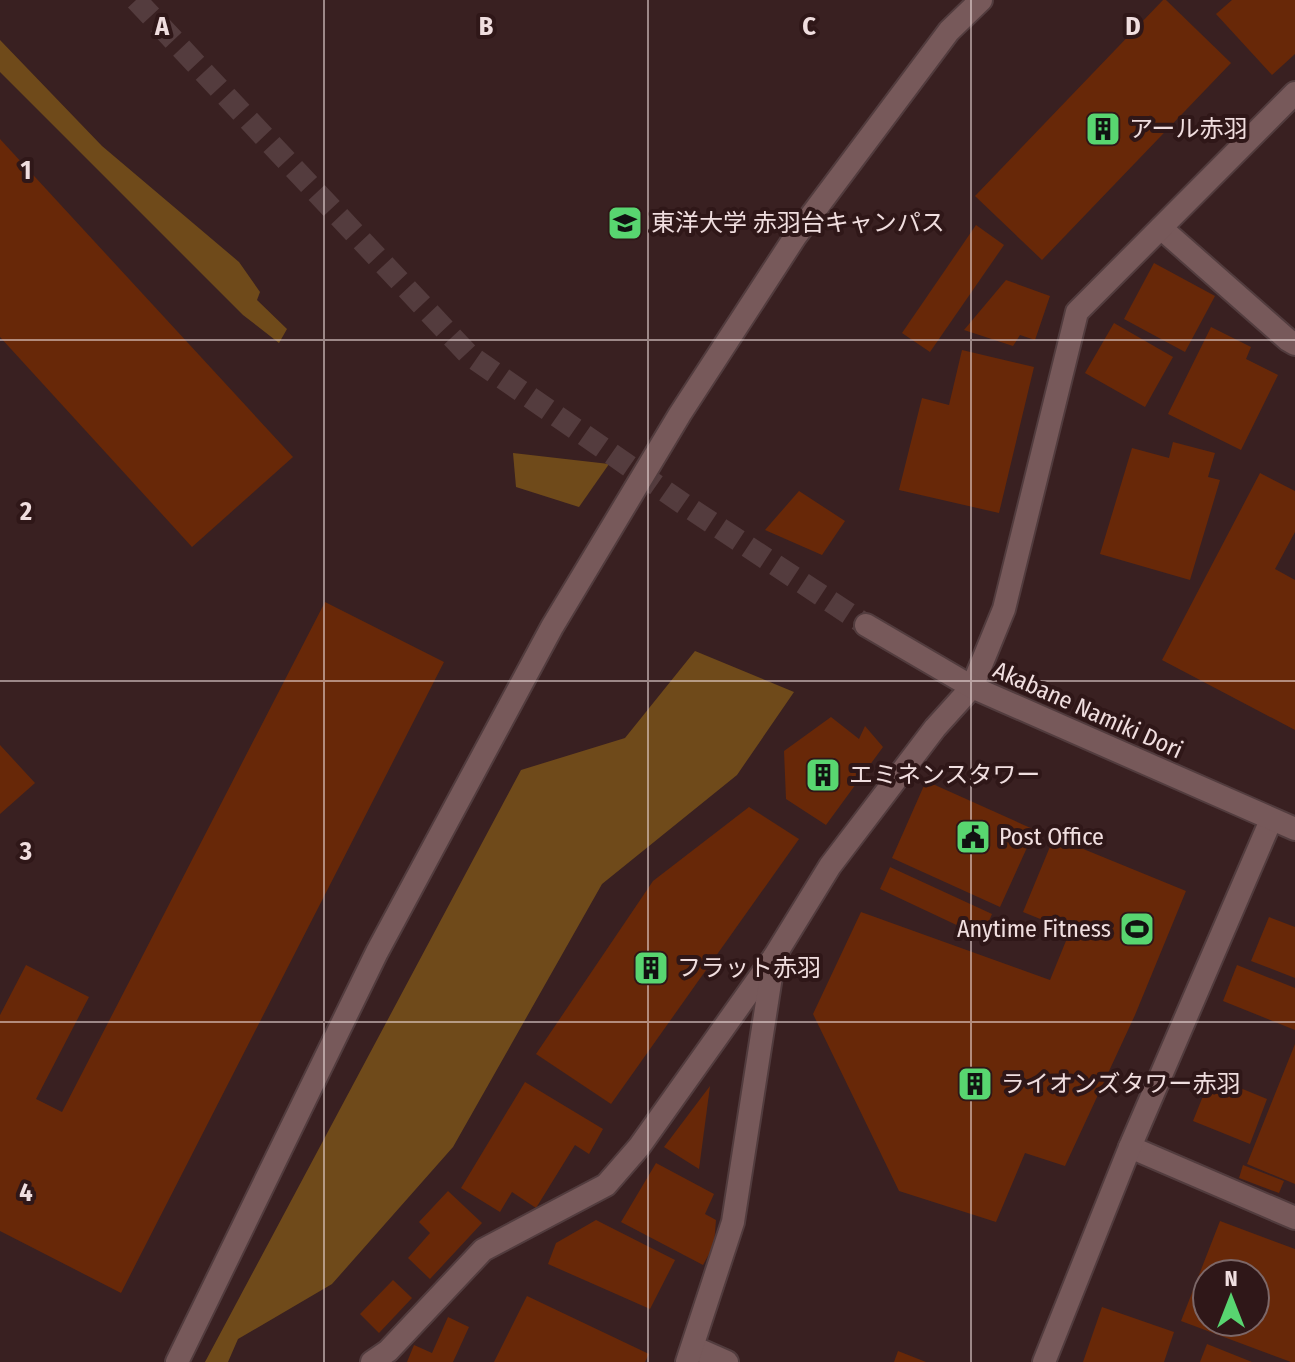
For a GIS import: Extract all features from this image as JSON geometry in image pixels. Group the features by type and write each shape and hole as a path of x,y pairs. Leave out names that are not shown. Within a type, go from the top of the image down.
{"street":[{"path":"177,1362 377,952 552,627 680,414 795,237 949,31 981,0"},
{"path":"372,1362 388,1351 483,1250 606,1185 639,1147 774,957 830,866 935,728 972,687 1004,609 1077,312 1295,93"},
{"path":"1161,228 1295,344"},
{"name":"Akabane Namiki Dori","path":"866,625 972,687 1295,829"},
{"path":"1044,1362 1130,1147 1271,820"},
{"path":"727,1362 690,1355 733,1222 774,957"},
{"path":"1130,1147 1295,1218"}],"shaded area":[{"path":"0,40 102,146 239,262 260,292 257,300 287,329 279,343 243,315 0,72"},
{"path":"513,453 609,464 579,507 516,487"},
{"path":"695,651 794,692 737,775 602,884 453,1147 332,1284 238,1339 228,1362 205,1362 521,770 625,738"}],"building":[{"name":"アール赤羽","path":"1163,0 1231,63 1042,260 975,196"},
{"path":"1232,0 1295,0 1295,54 1272,75 1216,14"},
{"path":"0,139 293,457 192,547 0,337"},
{"path":"976,225 1004,245 930,352 902,333"},
{"path":"1154,263 1215,296 1185,352 1124,319"},
{"path":"1006,280 1050,296 1035,340 1020,335 1013,346 964,330"},
{"path":"1114,323 1173,357 1145,407 1085,373"},
{"path":"1211,327 1251,347 1246,359 1278,375 1241,450 1168,414"},
{"path":"962,350 1034,367 999,513 899,490 922,398 949,405"},
{"path":"1173,442 1215,453 1208,477 1220,480 1190,580 1100,554 1132,448 1169,458"},
{"path":"1260,473 1295,491 1295,532 1275,569 1295,580 1295,730 1162,660"},
{"path":"799,491 845,521 822,555 765,530"},
{"path":"325,602 444,662 121,1293 0,1231 0,1015 26,965 89,997 36,1099 62,1112"},
{"name":"エミネンスタワー","path":"831,717 859,739 865,726 883,747 826,825 786,799 784,751"},
{"path":"0,745 35,783 0,814"},
{"path":"926,781 1035,830 1000,907 892,858"},
{"name":"フラット赤羽","path":"749,807 799,839 611,1104 536,1054 653,881"},
{"name":"ライオンズタワー赤羽","path":"1054,837 1186,891 1135,1015 1065,1166 1025,1153 996,1222 899,1191 813,1014 861,912 1050,980 1070,931 1023,912"},
{"path":"890,867 992,914 982,937 880,889"},
{"path":"1269,917 1295,927 1295,978 1251,961"},
{"path":"1237,965 1295,988 1295,1030 1223,1001"},
{"path":"1295,1044 1295,1184 1247,1164"},
{"path":"1211,1076 1267,1099 1250,1144 1193,1121"},
{"path":"525,1082 603,1129 589,1154 575,1145 536,1208 512,1192 500,1212 461,1188"},
{"path":"710,1086 699,1169 664,1147"},
{"path":"656,1163 714,1194 705,1214 716,1220 714,1245 703,1265 621,1222"},
{"path":"1243,1165 1284,1181 1279,1193 1239,1178"},
{"path":"448,1191 482,1223 430,1279 408,1258 430,1233 419,1222"},
{"path":"596,1220 675,1260 650,1309 548,1264 556,1243"},
{"path":"1220,1221 1295,1249 1295,1362 1227,1338 1271,1338 1271,1258 1206,1258"},
{"path":"393,1280 412,1298 379,1333 360,1314"},
{"path":"1191,1295 1191,1325 1181,1321"},
{"path":"527,1296 649,1354 645,1362 494,1362"},
{"path":"1102,1307 1174,1332 1164,1362 1083,1362"},
{"path":"448,1317 469,1327 453,1362 407,1362 414,1345 432,1353"},
{"path":"1207,1344 1252,1362 1200,1362"},
{"path":"898,1351 926,1362 894,1362"}],"tunnel":[{"path":"136,0 469,355 685,505 866,625"}],"place":[{"name":"アール赤羽","path":"1103,129"},
{"name":"東洋大学 赤羽台キャンパス","path":"625,223"},
{"name":"エミネンスタワー","path":"823,775"},
{"name":"Post Office","path":"973,837"},
{"name":"Anytime Fitness","path":"1137,929"},
{"name":"フラット赤羽","path":"651,968"},
{"name":"ライオンズタワー赤羽","path":"975,1084"}]}
